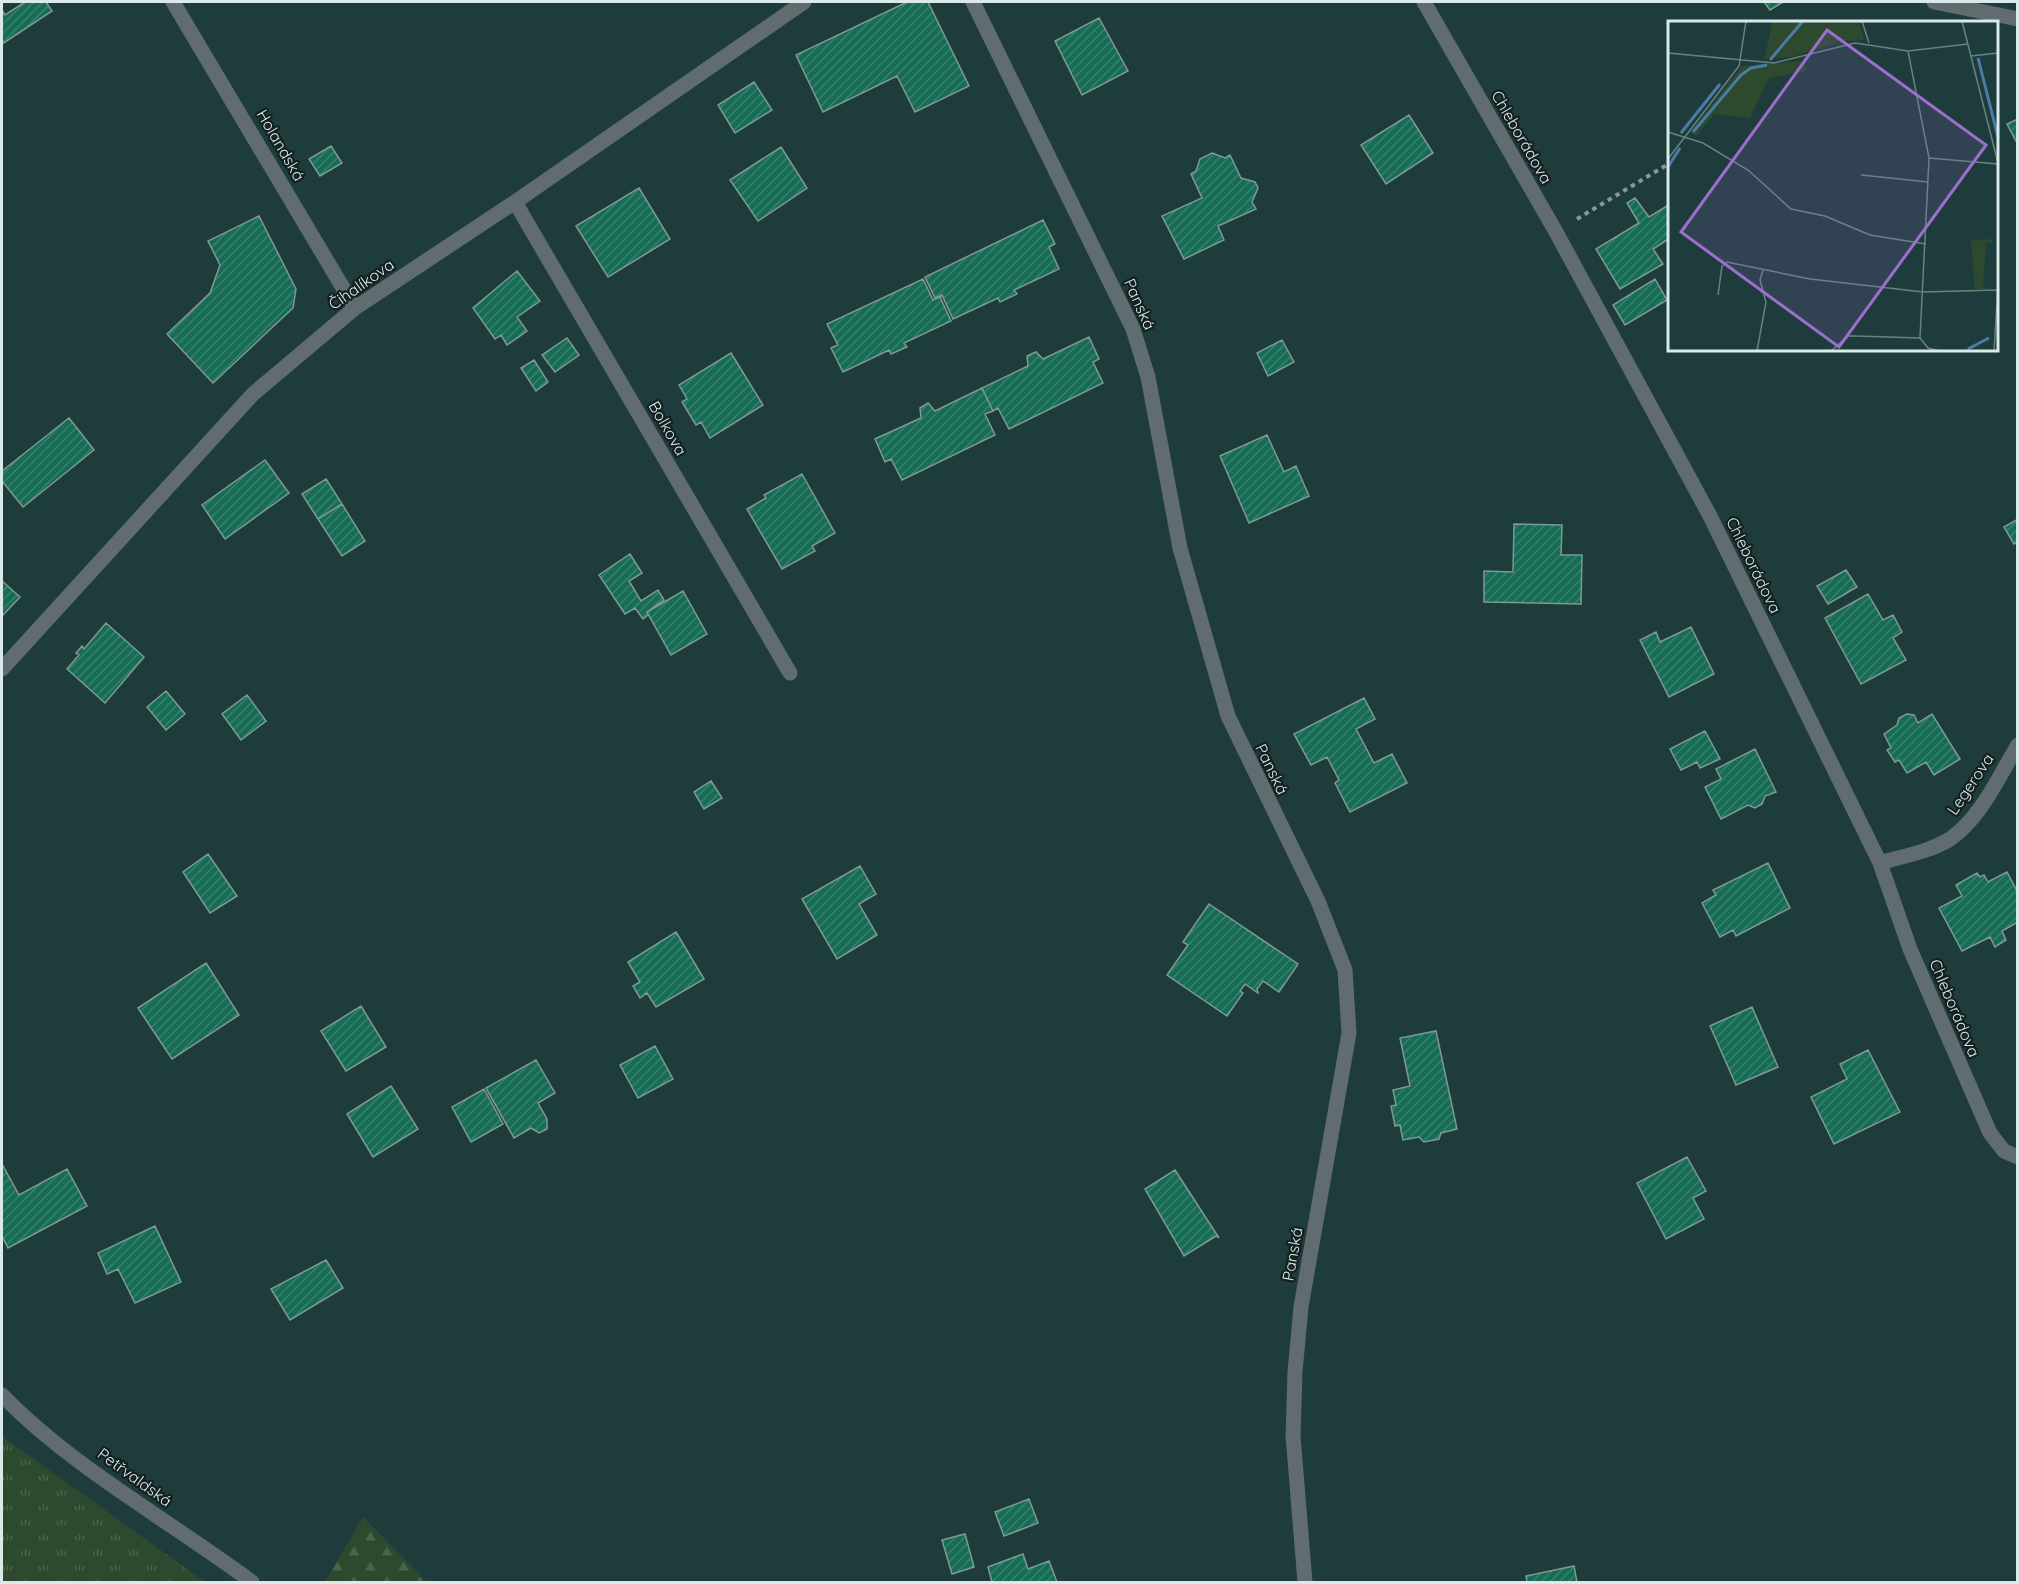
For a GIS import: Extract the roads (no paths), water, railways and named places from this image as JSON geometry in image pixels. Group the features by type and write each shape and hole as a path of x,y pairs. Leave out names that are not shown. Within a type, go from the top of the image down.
{"street":[{"name":"Holandská","path":"173,2 355,308"},
{"name":"Čihalíkova","path":"2,669 253,394 355,308 515,202 804,2"},
{"name":"Panská","path":"973,2 1133,328 1148,377 1180,548 1228,716 1318,901 1345,970 1349,1034 1301,1307 1295,1372 1293,1436 1305,1582"},
{"name":"Chleborádova","path":"1424,2 1556,232 1710,516 1880,863 1910,949 1990,1133 2004,1151 2018,1157"},
{"path":"1934,2 2018,19"},
{"name":"Bolkova","path":"515,202 790,673"},
{"name":"Legerova","path":"1880,863 1924,851 1957,833 1978,809 2018,745"},
{"name":"Petřvaldská","path":"2,1395 20,1414 114,1486 252,1582"}]}
